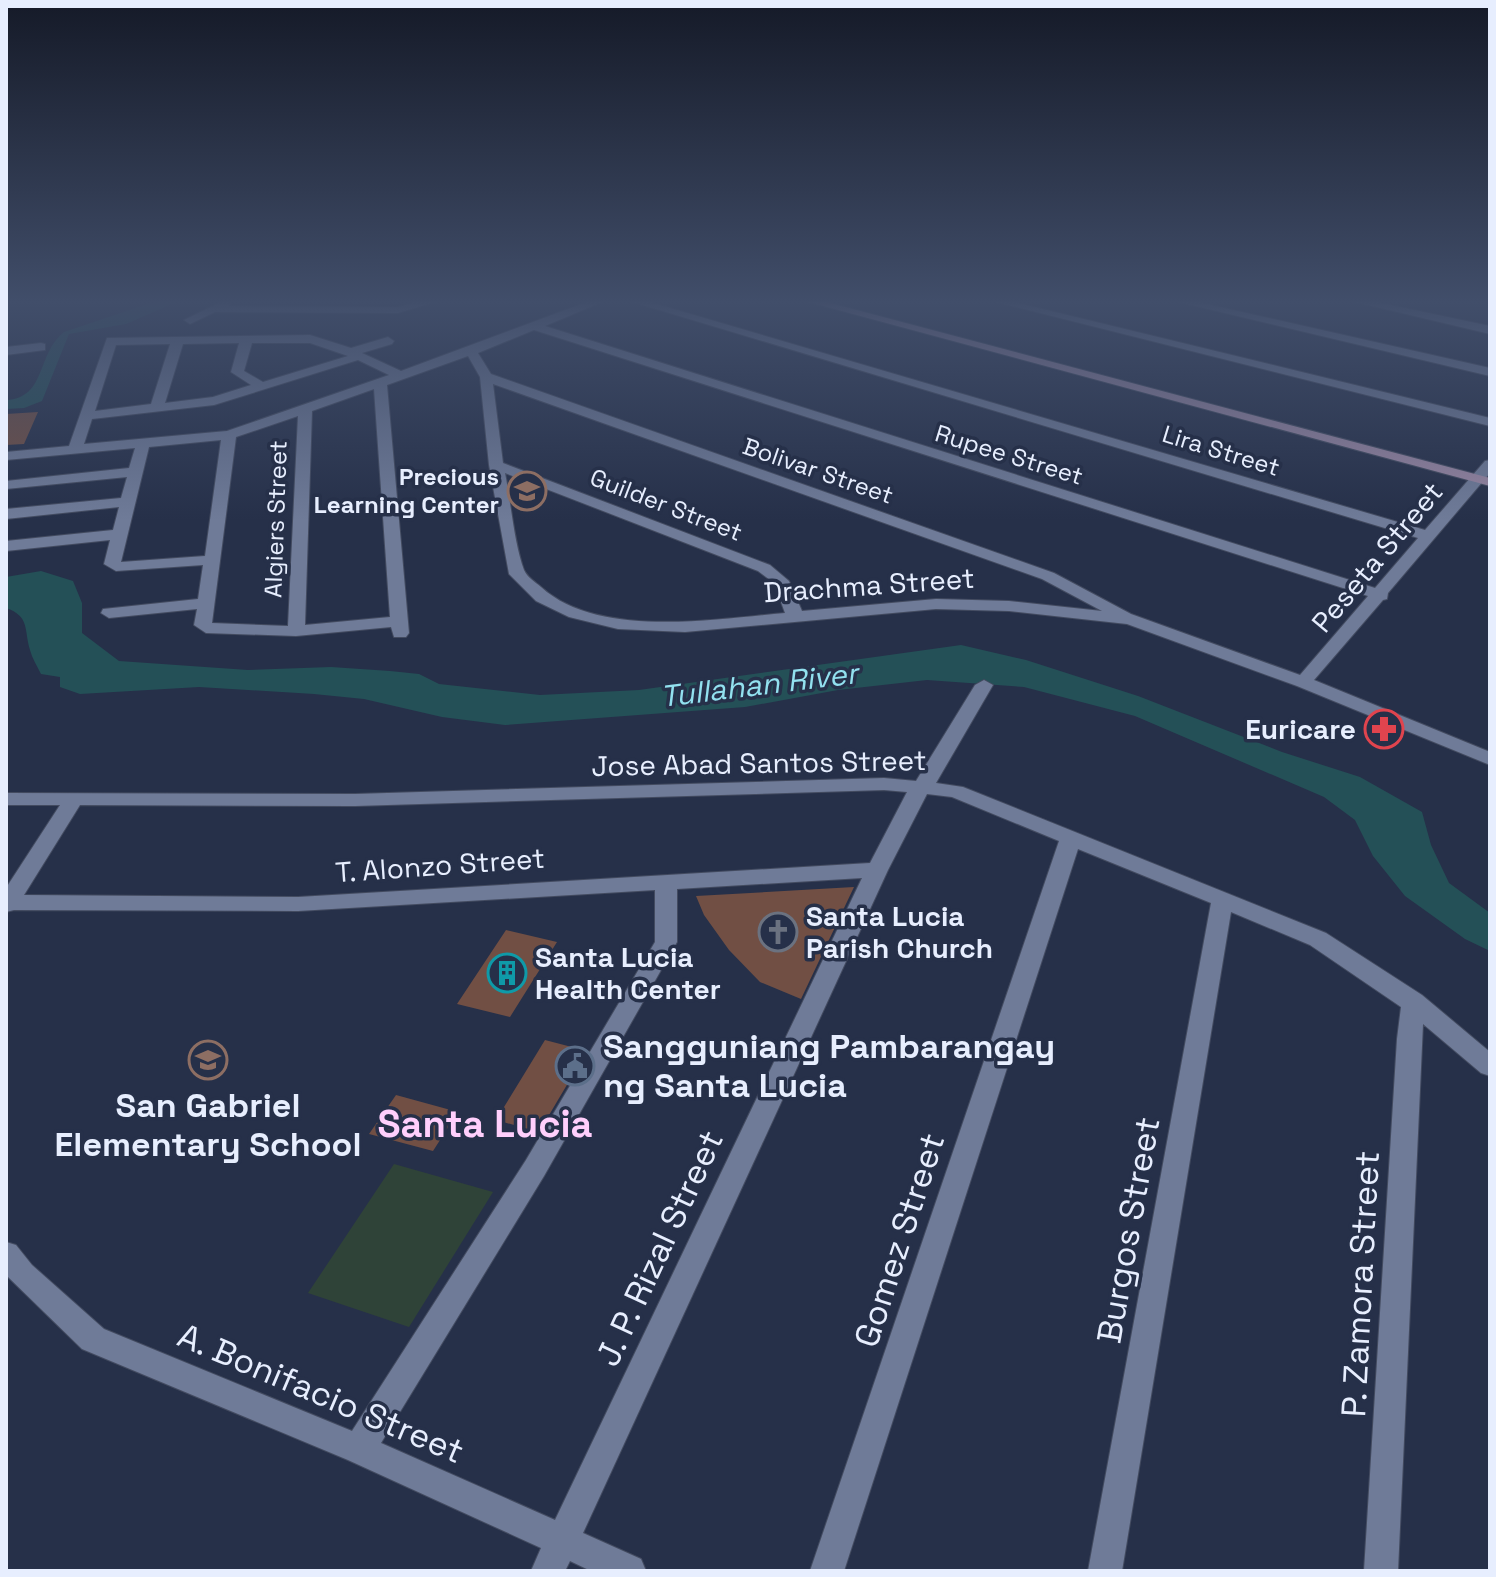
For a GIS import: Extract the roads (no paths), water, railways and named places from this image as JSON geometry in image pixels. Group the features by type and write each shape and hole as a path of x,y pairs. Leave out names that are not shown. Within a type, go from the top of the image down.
{"street":[{"path":"75,450 100,374"},
{"path":"156,410 167,374"},
{"path":"240,374 261,386"},
{"path":"85,416 214,401 297,374"},
{"path":"396,374 401,376"},
{"path":"6,456 229,435 408,374"},
{"name":"Drachma Street","path":"484,374 496,465 517,574 550,602 595,618 652,627 685,627 936,604 1009,606 1130,619 1303,682 1488,755"},
{"name":"Rupee Street","path":"683,374 1381,595"},
{"name":"Lira Street","path":"881,374 1429,536"},
{"path":"1084,374 1484,480"},
{"path":"1293,374 1490,422"},
{"name":"Bolivar Street","path":"486,377 1048,576 1130,619"},
{"path":"229,435 203,625 206,628 296,631 399,627 380,383"},
{"name":"Algiers Street","path":"296,631 305,409"},
{"path":"143,443 119,534 114,567 210,560"},
{"name":"Peseta Street","path":"1303,682 1429,536 1484,480 1490,459"},
{"name":"Guilder Street","path":"496,465 764,568 781,581 795,616"},
{"path":"6,485 135,472"},
{"path":"6,514 128,502"},
{"path":"6,546 119,534"},
{"path":"109,613 206,603"},
{"name":"J. P. Rizal Street","path":"548,1571 877,870 915,796 984,685"},
{"name":"Jose Abad Santos Street","path":"6,799 355,800 884,784 956,791 1318,939 1414,1001 1490,1066"},
{"path":"6,903 73,801"},
{"name":"Gomez Street","path":"827,1571 1070,840"},
{"name":"T. Alonzo Street","path":"6,903 298,904 877,870"},
{"path":"359,1449 535,1168 666,942 666,881"},
{"name":"Burgos Street","path":"1105,1571 1222,901"},
{"name":"P. Zamora Street","path":"1381,1571 1409,1039 1414,1001"},
{"name":"A. Bonifacio Street","path":"6,1254 22,1274 93,1339 359,1449 629,1571"}],"water":[{"path":"39,374 53,374 42,401 24,408 6,409 6,400 28,392"},
{"name":"Tullahan River","path":"41,571 73,581 82,603 82,633 119,661 248,670 331,667 390,671 419,674 439,684 540,695 639,690 961,645 1026,660 1138,696 1282,752 1360,777 1422,812 1431,845 1449,883 1490,913 1490,951 1465,939 1405,896 1373,856 1355,820 1324,797 1135,716 1024,687 927,680 838,690 745,707 505,725 442,717 364,699 314,694 199,687 80,694 60,687 60,677 41,674 31,653 23,620 6,608 6,577"}],"place":[{"name":"Precious Learning Center","path":"527,491"},
{"name":"Euricare","path":"1384,729"},
{"name":"Santa Lucia Parish Church","path":"778,932"},
{"name":"Santa Lucia Health Center","path":"507,973"},
{"name":"San Gabriel Elementary School","path":"208,1060"},
{"name":"Sangguniang Pambarangay ng Santa Lucia","path":"575,1066"}],"district":[{"name":"Santa Lucia","path":"485,1124"}]}
